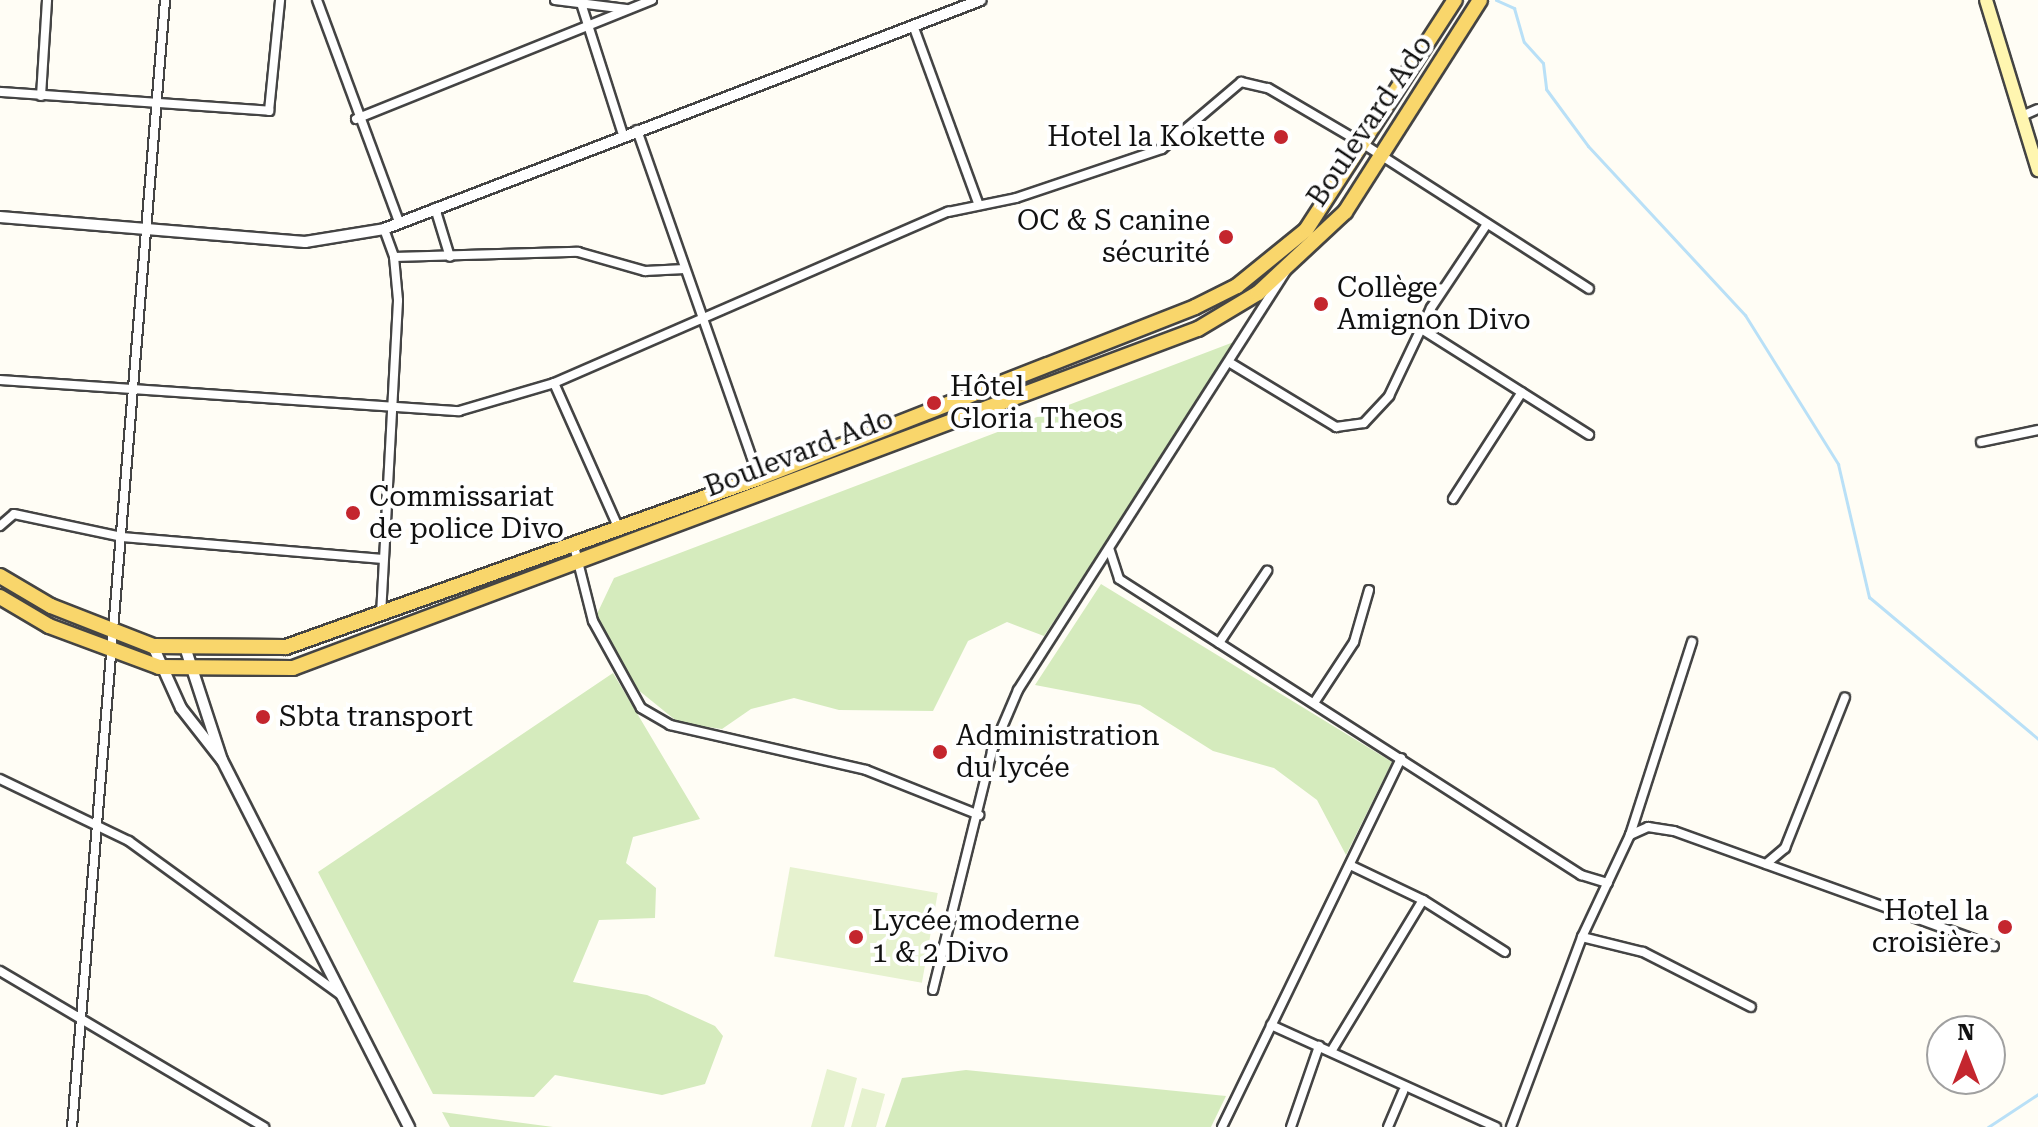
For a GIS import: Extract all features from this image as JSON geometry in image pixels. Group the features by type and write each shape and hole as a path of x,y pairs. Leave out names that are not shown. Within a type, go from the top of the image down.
{"main road":[{"name":"Boulevard Ado","path":"0,576 117,634 153,646 186,650 274,649 381,617 759,478 1237,286 1306,230 1365,145 1455,0"},
{"name":"Boulevard Ado","path":"0,597 115,654 159,667 253,672 332,658 1198,329 1287,270 1345,212 1480,0"},
{"path":"1986,0 2038,170"}],"street":[{"path":"41,96 47,0"},
{"path":"72,1127 83,1017 93,829 117,634 165,0"},
{"path":"0,92 269,111 280,0"},
{"path":"317,0 356,119 399,222"},
{"path":"555,0 629,9"},
{"path":"356,119 652,0"},
{"path":"0,217 305,242 384,229 981,0"},
{"path":"580,1 584,28 623,135"},
{"path":"914,28 978,203"},
{"path":"0,380 134,388 390,412 459,411 554,383 700,316 978,203 1016,198 1162,149 1241,82 1268,88 1365,145 1589,289"},
{"path":"2022,116 2038,109"},
{"path":"637,130 759,478"},
{"path":"435,208 450,257"},
{"path":"1232,364 1345,429 1377,412 1420,328 1487,224"},
{"path":"381,617 394,257 384,229"},
{"path":"394,257 578,252 645,271 685,269"},
{"path":"933,990 979,815 992,751 1018,690 1232,364 1287,270"},
{"path":"1420,328 1589,435"},
{"path":"554,383 619,530"},
{"path":"1453,499 1522,392"},
{"path":"1981,442 2038,430"},
{"path":"0,526 14,514 122,537 383,559"},
{"path":"574,546 593,621 641,708 670,725 866,770 979,815"},
{"path":"1110,550 1119,579 1581,875 1608,883"},
{"path":"1219,643 1267,571"},
{"path":"1314,703 1354,642 1369,590"},
{"path":"1511,1127 1582,937 1630,835 1692,642"},
{"path":"153,646 159,667 198,735 222,760"},
{"path":"186,650 222,760 409,1127"},
{"path":"1766,864 1785,848 1845,697"},
{"path":"1222,1127 1352,866 1401,758"},
{"path":"0,779 93,829 140,848 346,999"},
{"path":"1630,835 1648,827 1674,831 1994,946"},
{"path":"1352,866 1423,900 1505,952"},
{"path":"1332,1050 1423,900"},
{"path":"1582,937 1643,952 1751,1007"},
{"path":"0,971 83,1017 264,1127"},
{"path":"1271,1025 1332,1050 1403,1091 1496,1127"},
{"path":"1291,1127 1319,1046"},
{"path":"1388,1127 1403,1091"}],"green space":[{"path":"1239,340 1044,636 1007,622 968,641 933,711 839,710 794,698 751,709 722,729 679,723 637,689 596,616 614,578"},
{"path":"1101,584 1392,762 1346,855 1317,800 1274,768 1213,751 1140,705 1035,685"},
{"path":"613,673 700,819 633,837 626,863 656,888 655,918 599,920 573,982 647,995 715,1026 723,1036 705,1084 662,1095 555,1075 534,1097 433,1094 318,872"},
{"path":"790,867 938,893 922,983 774,957"},
{"path":"827,1069 857,1078 844,1127 811,1127"},
{"path":"966,1070 1226,1096 1211,1127 885,1127 902,1078"},
{"path":"862,1088 885,1094 876,1127 851,1127"},
{"path":"442,1112 553,1127 450,1127"}],"waterway":[{"path":"1496,0 1514,8 1524,42 1543,63 1546,89 1588,146 1745,315 1838,464 1869,597 2038,739"},
{"path":"1988,1127 2038,1094"}],"place":[{"name":"Hotel la Kokette","path":"1281,137"},
{"name":"OC & S canine sécurité","path":"1226,237"},
{"name":"Collège Amignon Divo","path":"1321,304"},
{"name":"Hôtel Gloria Theos","path":"934,403"},
{"name":"Commissariat de police Divo","path":"353,513"},
{"name":"Sbta transport","path":"263,717"},
{"name":"Administration du lycée","path":"940,752"},
{"name":"Hotel la croisière","path":"2005,927"},
{"name":"Lycée moderne 1 & 2 Divo","path":"856,937"}]}
